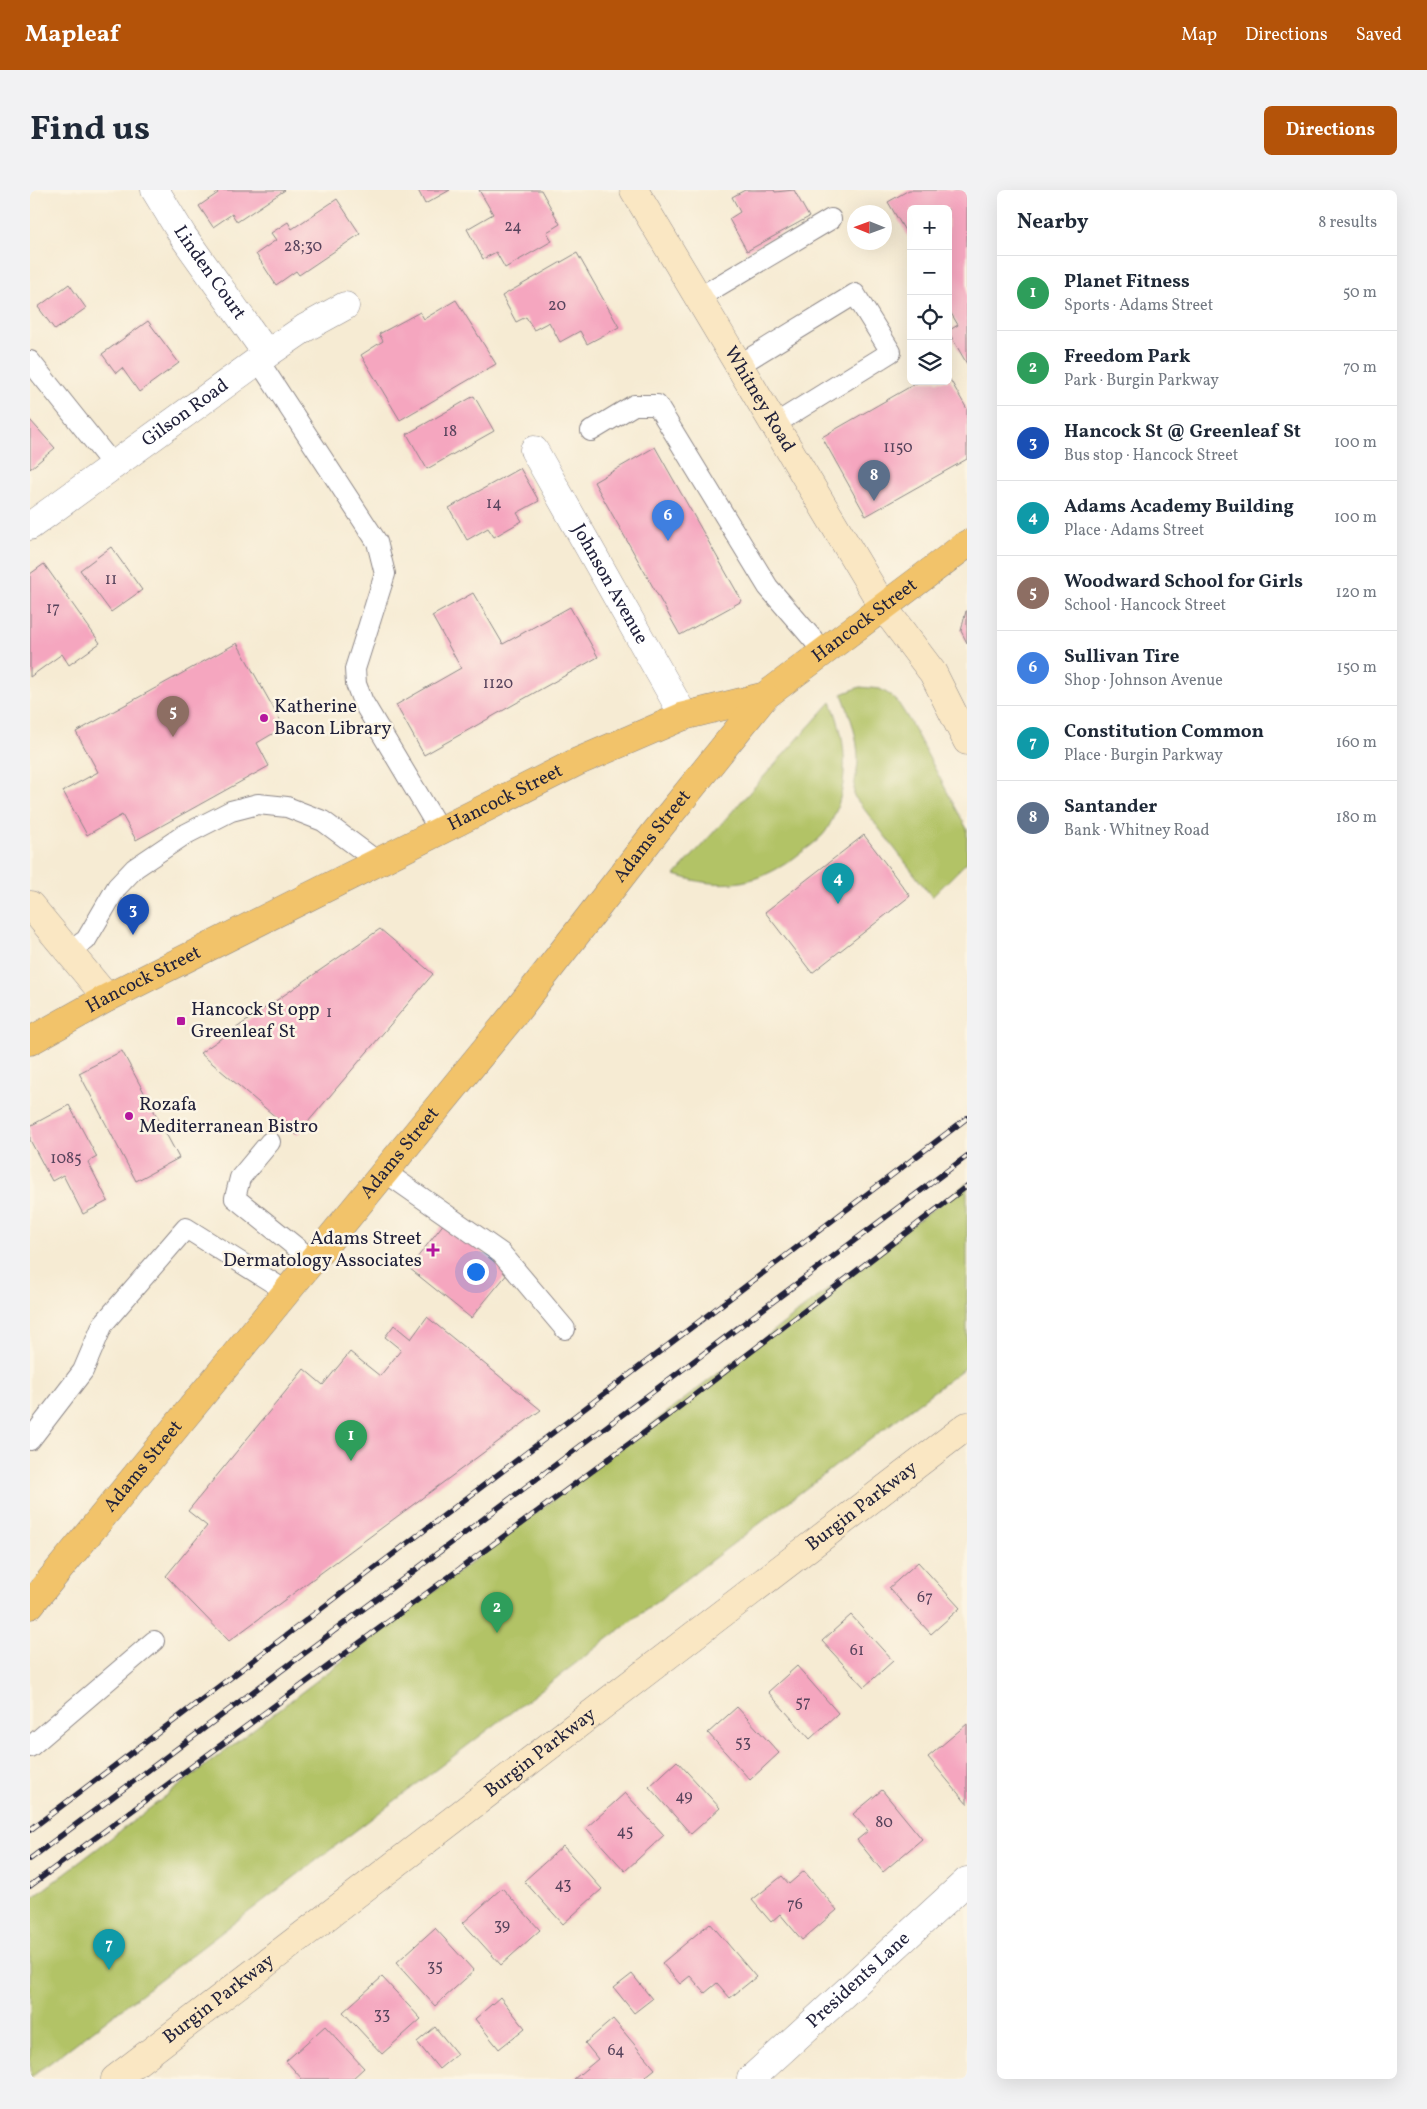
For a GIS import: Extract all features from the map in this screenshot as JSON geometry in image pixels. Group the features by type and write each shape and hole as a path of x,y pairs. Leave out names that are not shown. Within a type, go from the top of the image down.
{"main road":[{"name":"Whitney Road","path":"634,190 884,608 933,673 967,741"},
{"name":"Hancock Street","path":"30,1041 107,998 577,762 684,716 765,696 967,544"},
{"name":"Adams Street","path":"30,1605 515,1014 648,842 765,696"},
{"path":"30,905 107,998"},
{"name":"Burgin Parkway","path":"115,2079 141,2070 967,1426"}],"street":[{"name":"Linden Court","path":"155,190 262,357"},
{"name":"Gilson Road","path":"30,526 262,357 305,328 345,306"},
{"name":"Johnson Avenue","path":"534,450 684,716"},
{"name":"Presidents Lane","path":"750,2079 967,1881"}],"lane":[{"path":"698,298 831,219"},
{"path":"739,365 855,294 891,352 775,424"},
{"path":"262,357 377,542 385,574 355,669 356,684 363,702 440,831"},
{"path":"30,361 113,465"},
{"path":"591,431 634,405 657,405 768,587 824,652"},
{"path":"69,952 86,940 117,887 135,868 184,835 231,811 258,804 287,807 323,821 378,862"},
{"path":"270,1142 240,1178 235,1198 312,1260"},
{"path":"385,1172 501,1253 565,1329"},
{"path":"30,1440 83,1372 103,1324 186,1228 286,1291"},
{"path":"30,1747 154,1641"}],"green space":[{"path":"860,687 880,689 897,701 967,829 967,862 932,897 854,796 858,751 853,726 842,694"},
{"path":"831,702 841,734 844,768 839,801 834,816 823,835 811,846 780,867 751,880 722,884 691,880 675,875"},
{"path":"967,1183 967,1366 30,2078 30,1900"}],"building":[{"path":"216,190 285,190 237,222 232,214 213,227 199,206 218,193"},
{"path":"418,190 450,190 425,204"},
{"path":"479,190 541,190 560,224 547,232 552,241 505,268 496,252 483,259 467,229 493,214"},
{"path":"745,190 774,190 775,192 794,190 809,217 747,251 729,219 740,212 732,197"},
{"path":"909,190 967,190 967,364 952,338 952,329 958,325 952,315 952,205 907,205 907,234 892,209 892,205 888,202"},
{"path":"337,199 360,234 299,275 296,271 276,285 256,254 276,240 271,233 288,222 292,229"},
{"path":"577,253 619,327 587,344 580,331 560,342 549,322 534,330 526,317 516,322 502,296"},
{"path":"69,284 86,308 55,330 38,307"},
{"path":"456,300 496,364 400,420 361,355 383,341 379,334 420,312 424,319"},
{"path":"148,321 179,363 139,392 122,368 116,373 102,354"},
{"path":"952,383 967,409 967,459 866,516 822,437 913,385 952,385"},
{"path":"474,396 494,431 427,469 407,434"},
{"path":"30,420 55,448 30,469"},
{"path":"655,447 742,601 680,635 594,482"},
{"path":"520,468 539,501 517,513 522,521 494,537 488,528 467,540 449,508"},
{"path":"111,547 142,590 111,612 80,570"},
{"path":"44,564 100,643 69,665 62,654 30,677 30,574"},
{"path":"473,593 503,644 570,607 598,657 424,755 396,705 461,668 432,616"},
{"path":"967,611 967,643 961,631"},
{"path":"237,643 284,727 257,743 269,766 136,840 122,815 87,835 63,791 98,772 76,732"},
{"path":"864,835 910,896 812,973 765,912"},
{"path":"380,929 433,974 297,1135 200,1053"},
{"name":"Rozafa Mediterranean Bistro","path":"122,1051 179,1158 136,1181 79,1073"},
{"path":"69,1105 97,1157 88,1162 108,1201 83,1214 63,1175 52,1181 30,1140 30,1126"},
{"path":"445,1222 508,1273 471,1318 409,1268"},
{"path":"427,1317 541,1410 229,1641 166,1576 207,1526 188,1511 304,1369 323,1385 350,1352 380,1376 401,1350 385,1337 394,1325 411,1339"},
{"path":"918,1562 960,1608 931,1634 889,1588"},
{"path":"851,1615 893,1661 864,1687 822,1641"},
{"path":"797,1666 838,1713 810,1739 768,1692"},
{"path":"737,1707 779,1753 750,1780 708,1733"},
{"path":"967,1724 967,1804 928,1757"},
{"path":"677,1761 720,1808 691,1834 649,1787"},
{"path":"882,1790 922,1839 883,1872 857,1840 868,1831 853,1814"},
{"path":"625,1793 664,1835 625,1871 586,1828"},
{"path":"563,1846 602,1889 563,1924 524,1881"},
{"path":"804,1871 837,1910 802,1940 780,1914 771,1922 752,1900 782,1876 789,1884"},
{"path":"502,1888 540,1930 501,1965 463,1923"},
{"path":"710,1923 756,1977 730,1998 717,1983 705,1993 690,1976 680,1984 662,1963"},
{"path":"435,1928 474,1971 435,2006 396,1963"},
{"path":"632,1974 652,1999 634,2013 614,1988"},
{"path":"382,1977 421,2019 382,2054 343,2012"},
{"path":"500,1997 525,2028 499,2049 475,2019"},
{"path":"613,2019 655,2069 645,2077 647,2079 574,2079 598,2059 585,2043"},
{"path":"325,2026 364,2068 352,2079 302,2079 286,2061"},
{"path":"435,2027 457,2054 439,2069 417,2042"}],"railway":[{"path":"30,1830 967,1118"},
{"path":"30,1859 967,1156"},
{"path":"30,1886 679,1407 967,1186"}],"place":[{"name":"Santander","path":"874,501"},
{"name":"Sullivan Tire","path":"668,541"},
{"name":"Katherine Bacon Library","path":"264,718"},
{"name":"Woodward School for Girls","path":"173,737"},
{"name":"Adams Academy Building","path":"838,904"},
{"name":"Hancock St @ Greenleaf St","path":"133,935"},
{"name":"Hancock St opp Greenleaf St","path":"181,1021"},
{"name":"Rozafa Mediterranean Bistro","path":"129,1116"},
{"name":"Adams Street Dermatology Associates","path":"433,1250"},
{"name":"Planet Fitness","path":"351,1461"},
{"name":"Freedom Park","path":"497,1633"},
{"name":"Constitution Common","path":"109,1970"}]}
